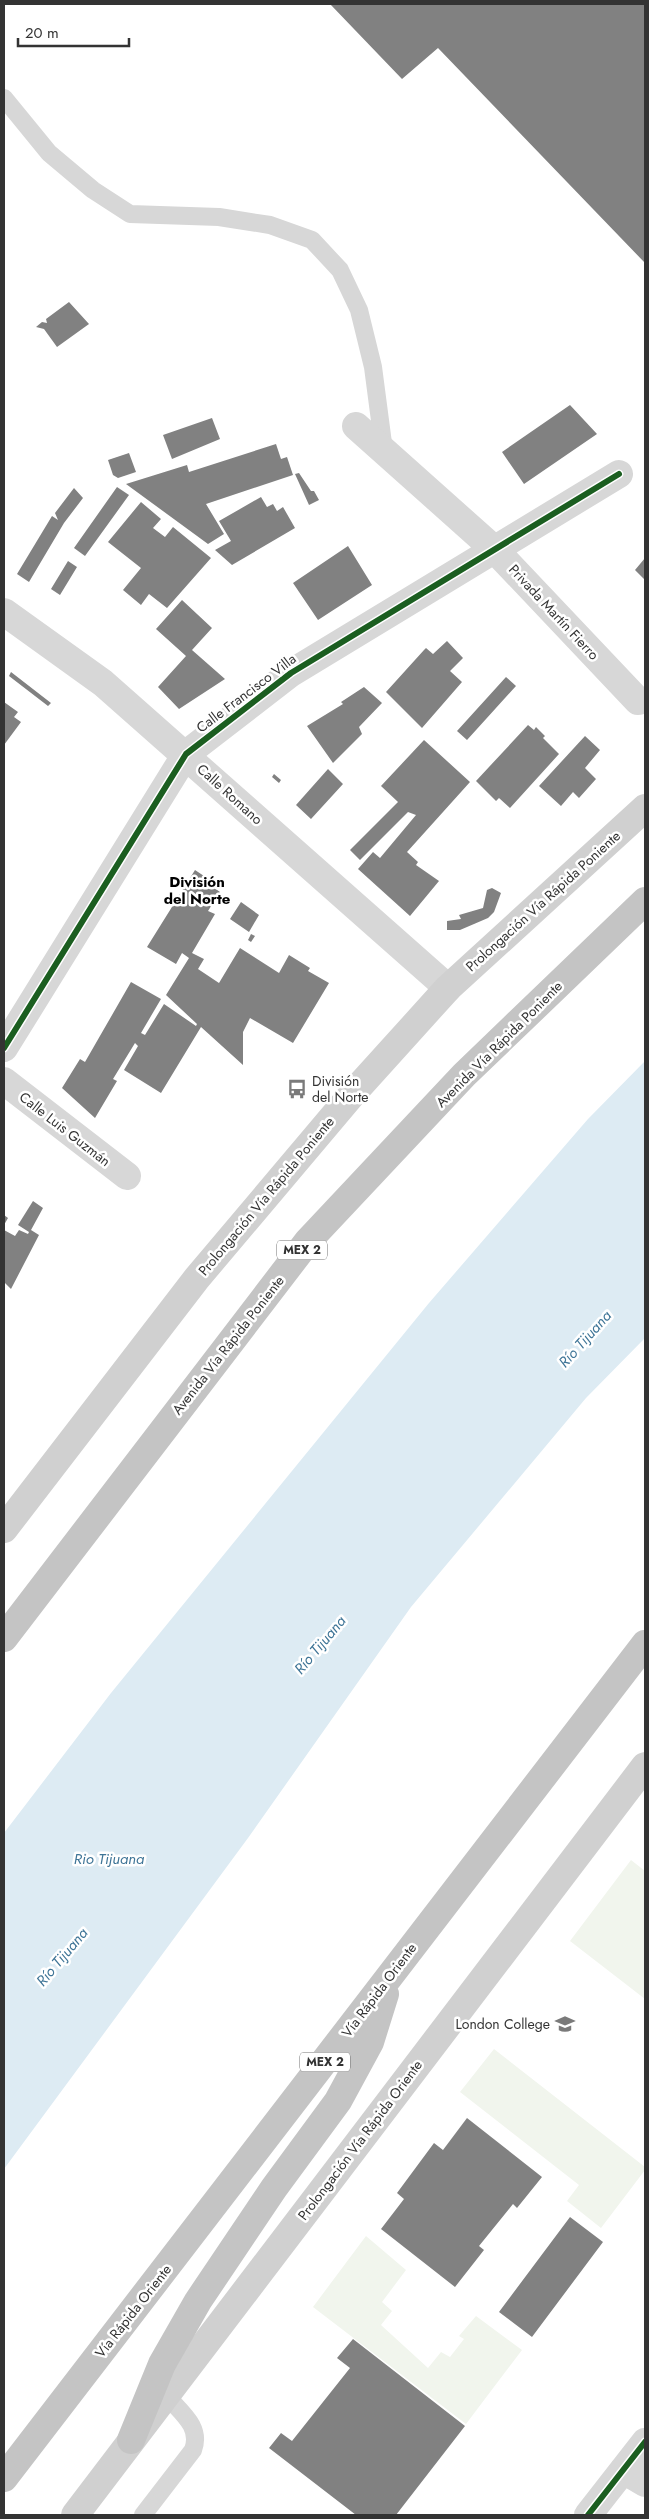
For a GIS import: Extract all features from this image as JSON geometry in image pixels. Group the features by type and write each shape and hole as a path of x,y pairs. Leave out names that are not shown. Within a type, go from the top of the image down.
{"highway":[{"name":"Avenida Vía Rápida Poniente","path":"4,1638 308,1241 464,1075 636,910 645,885"},
{"name":"Vía Rápida Oriente","path":"4,2478 645,1644"},
{"path":"132,2440 162,2364 198,2301 274,2188 338,2101 370,2042 392,1971"}],"main road":[{"name":"Prolongación Vía Rápida Poniente","path":"4,1529 197,1278 354,1092 448,988 645,808"},
{"name":"Prolongación Vía Rápida Oriente","path":"78,2514 165,2394 645,1766"}],"street":[{"name":"Privada Martín Fierro","path":"356,426 495,550 638,700"},
{"name":"Calle Francisco Villa","path":"4,1048 186,754 291,673 618,474"},
{"name":"Calle Romano","path":"4,612 103,683 186,754 448,988"},
{"name":"Calle Luis Guzmán","path":"4,1081 127,1176"},
{"path":"588,2515 634,2477 645,2442"}],"lane":[{"path":"4,98 49,154 94,190 130,214 227,218 270,225 312,240 340,270 360,310 373,367 384,451"},
{"path":"143,2515 193,2450 197,2439 194,2427 165,2394"}],"shaded area":[{"path":"631,1860 645,1871 645,1999 570,1941"},
{"path":"494,2049 645,2167 645,2170 601,2228 567,2201 579,2185 460,2092"},
{"path":"366,2236 406,2270 382,2302 392,2311 381,2325 428,2368 441,2352 450,2357 464,2339 459,2336 476,2316 522,2350 466,2424 313,2307"}],"water":[{"name":"Rio Tijuana","path":"645,1061 645,1338 586,1398 411,1607 248,1838 4,2169 4,1833 111,1693 429,1303 588,1119"}],"building":[{"path":"330,4 645,4 645,263 438,48 402,79"},
{"path":"69,302 89,324 57,347 44,329 36,327 42,322 47,323 46,319"},
{"path":"570,405 597,434 524,484 502,452"},
{"path":"212,418 220,439 172,459 163,435"},
{"path":"276,444 281,459 287,457 293,475 206,504 224,534 208,544 126,484 187,465 189,472"},
{"path":"129,453 136,472 118,478 113,475 108,460"},
{"path":"299,473 319,500 309,505 295,474"},
{"path":"117,487 129,495 85,556 74,548"},
{"path":"74,488 83,498 64,523 29,582 17,574 52,516 58,520 55,513"},
{"path":"261,497 267,507 273,504 277,511 283,507 295,528 232,565 215,550 231,541 219,521"},
{"path":"141,502 161,519 153,528 165,537 173,527 211,558 167,608 149,594 141,605 123,590 141,568 108,542"},
{"path":"348,546 372,585 318,620 293,583"},
{"path":"645,558 645,580 635,570"},
{"path":"68,561 77,567 60,595 51,589"},
{"path":"182,600 212,628 192,650 225,679 179,709 158,687 186,656 156,629"},
{"path":"447,641 463,658 450,671 462,682 422,728 386,692 426,648 433,654"},
{"path":"11,672 51,703 48,706 9,676"},
{"path":"506,677 516,686 467,740 457,731"},
{"path":"364,687 382,703 359,727 362,734 333,763 307,726 343,704 341,702"},
{"path":"4,702 18,712 14,717 21,722 4,745"},
{"path":"528,725 534,730 536,727 545,736 543,738 559,754 510,808 499,798 496,801 476,781"},
{"path":"585,736 600,750 585,768 596,779 579,798 573,792 561,806 539,786"},
{"path":"424,740 470,782 407,852 418,862 416,865 439,881 410,916 358,869 373,852 380,858 416,815 408,812 360,860 350,850 398,802 381,786"},
{"path":"328,769 343,784 311,819 296,805"},
{"path":"274,774 281,780 279,783 272,777"},
{"path":"195,870 210,880 210,885 220,892 208,911 215,914 192,953 204,959 198,969 219,983 240,948 279,973 289,955 310,968 308,971 329,983 293,1043 250,1018 243,1032 243,1065 201,1027 161,1093 124,1070 138,1046 135,1043 113,1079 117,1081 95,1118 62,1088 80,1059 85,1062 131,982 161,999 141,1033 145,1035 164,1004 196,1026 197,1024 166,995 189,958 182,953 176,964 147,947"},
{"path":"492,888 501,893 494,912 488,918 460,930 447,930 447,921 461,919 459,915 483,908 487,890"},
{"path":"241,902 259,915 249,932 230,919"},
{"path":"251,934 255,936 251,942 248,940"},
{"path":"33,1201 43,1208 31,1230 39,1235 11,1289 4,1282 4,1230 15,1236 19,1230 28,1234 29,1232 18,1225"},
{"path":"4,1215 8,1218 4,1225"},
{"path":"467,2118 542,2177 517,2208 513,2204 479,2246 484,2250 455,2287 381,2229 404,2199 397,2193 434,2143 443,2150"},
{"path":"570,2217 603,2242 532,2337 499,2312"},
{"path":"353,2339 465,2426 396,2515 356,2515 269,2448 281,2433 292,2441 350,2368 337,2358"}],"cycle path":[{"path":"4,1048 186,754 291,673 619,474"},
{"path":"588,2515 645,2442"}],"place":[{"name":"División del Norte","path":"297,1089"},
{"name":"London College","path":"565,2024"}],"district":[{"name":"División del Norte","path":"197,890"}],"water label":[{"name":"Río Tijuana","path":"585,1339"},
{"name":"Río Tijuana","path":"320,1645"},
{"name":"Río Tijuana","path":"62,1957"}]}
